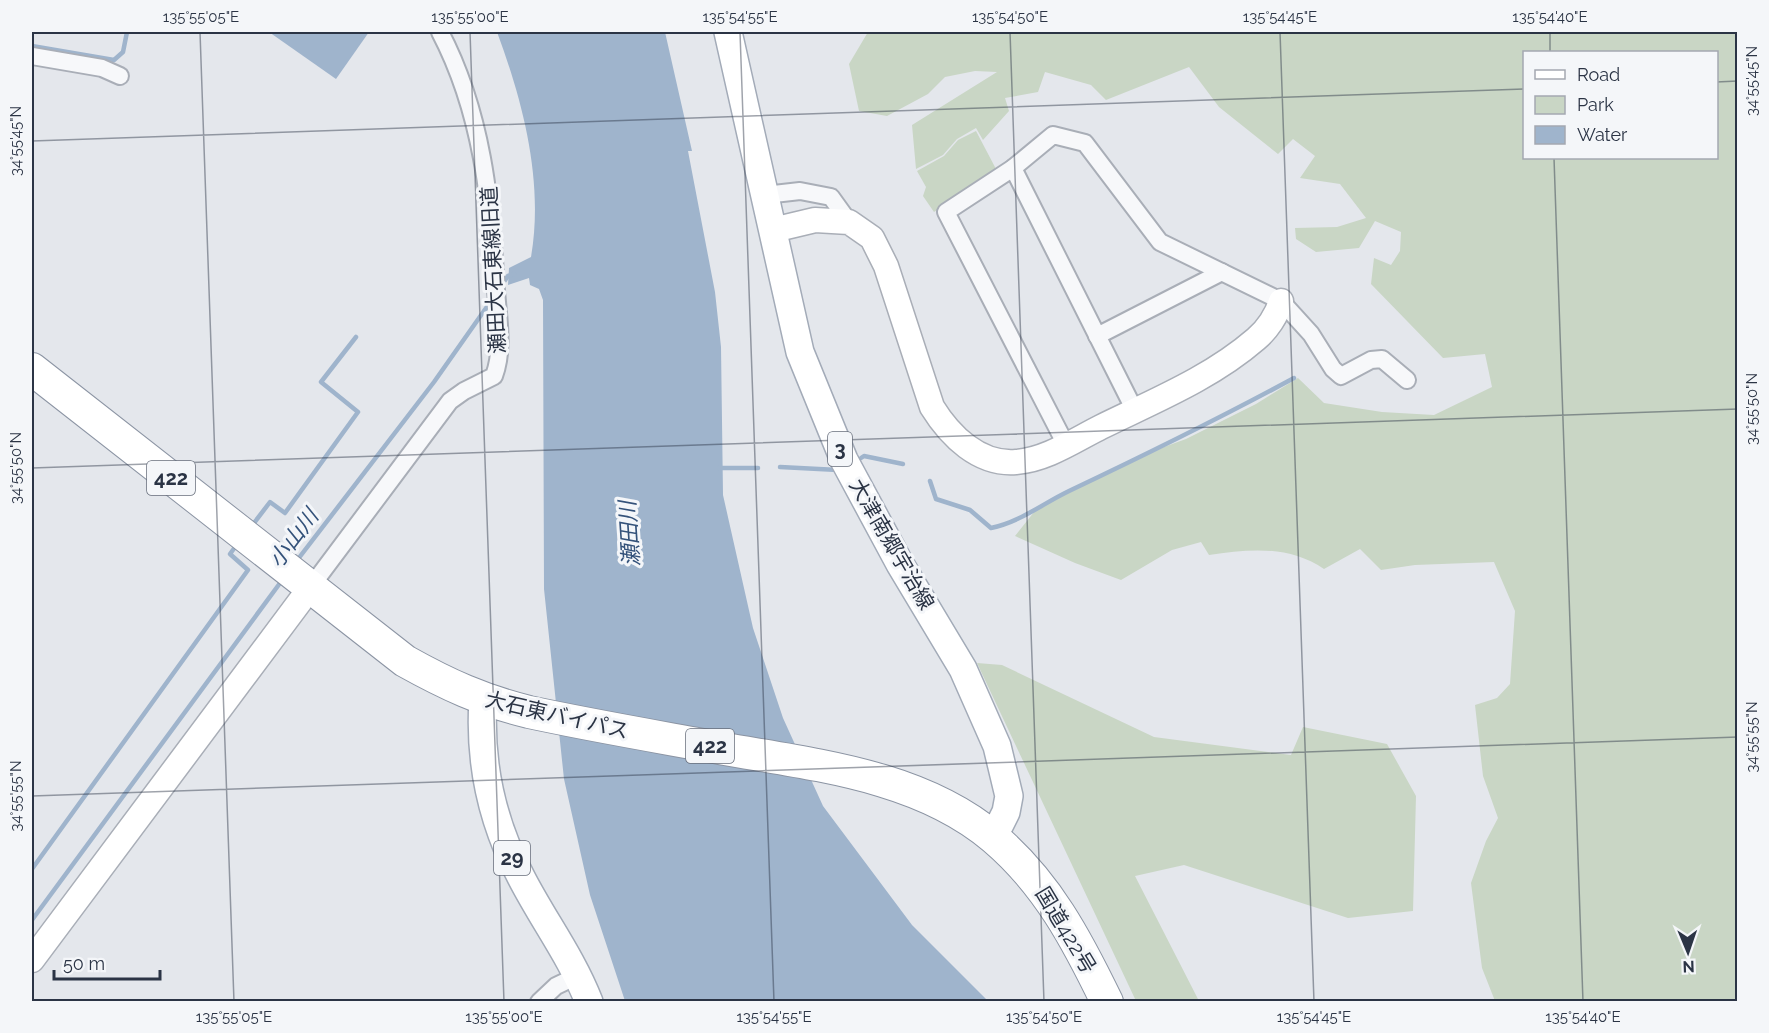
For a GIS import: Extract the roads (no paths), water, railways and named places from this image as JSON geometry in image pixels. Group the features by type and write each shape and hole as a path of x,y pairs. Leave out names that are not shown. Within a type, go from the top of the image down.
{"highway":[{"name":"大石東バイパス","path":"32,369 405,661 483,700 529,712 816,765 890,783 927,797 993,838"},
{"name":"国道422号","path":"993,838 1031,874 1054,902 1075,936 1107,1002"}],"main road":[{"name":"大津南郷宇治線","path":"728,32 800,352 844,460 900,564 963,669 997,746 1009,796 1006,812 993,838"},
{"name":"29","path":"483,700 480,738 485,771 504,841 521,878 579,975 589,1002"}],"street":[{"name":"瀬田大石東線旧道","path":"310,588 450,401 494,376 500,358 487,174 473,114 440,32"},
{"path":"32,56 102,68 120,76"},
{"path":"1066,445 946,212 1013,168 1053,135 1085,143 1160,242 1281,301 1311,334 1333,369 1341,376 1371,360 1382,359 1407,380"},
{"path":"1013,168 1135,411"},
{"path":"765,195 800,190 831,197 849,222 872,238 886,266 932,407 944,426 962,444 996,460 1017,462 1066,445 1229,361 1259,337 1277,312 1281,301"},
{"path":"773,230 815,220 849,222"},
{"path":"1097,336 1222,272"},
{"path":"32,960 310,588"},
{"path":"539,1002 556,986 579,975"}],"water":[{"path":"269,32 369,32 336,79"},
{"name":"瀬田川","path":"497,32 665,32 692,151 688,151 715,292 721,347 723,495 753,628 783,718 823,806 912,925 988,1001 625,1001 590,895 564,779 544,589 543,300 539,289 530,285 529,278 508,285 509,268 531,257 535,200 533,171 523,114"}],"waterway":[{"path":"32,46 114,60 123,52 127,32"},
{"name":"小山川","path":"501,286 508,276 514,274"},
{"name":"小山川","path":"295,563 434,382 491,301"},
{"path":"251,527 270,502 285,513 358,412 321,382 356,337"},
{"path":"930,481 936,499 970,510 991,528 1002,525 1294,378"},
{"path":"861,458 864,456 903,464"},
{"path":"780,467 838,470"},
{"path":"719,468 758,468"},
{"path":"32,869 248,570 230,554 238,543"},
{"name":"小山川","path":"32,920 283,579"}]}
